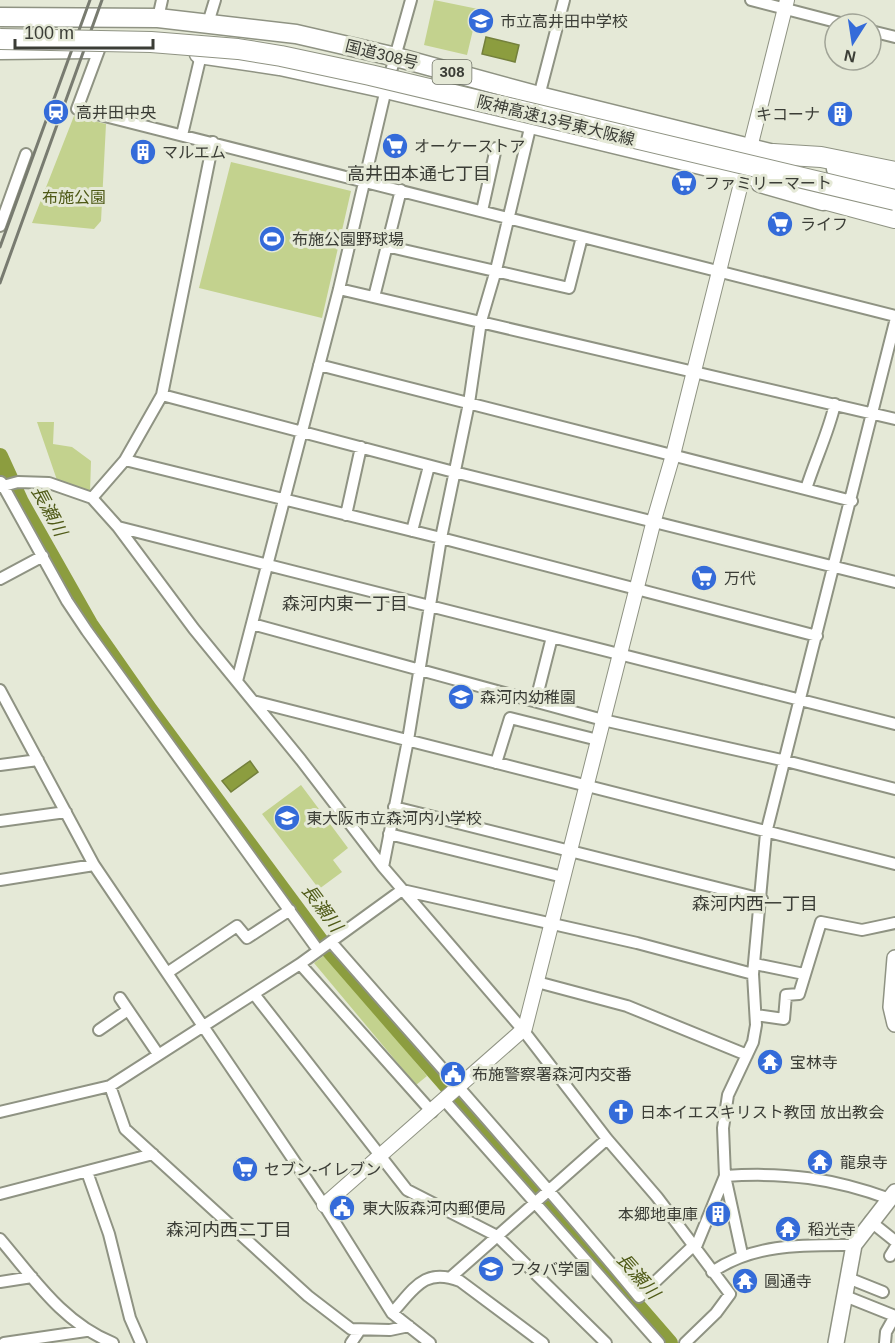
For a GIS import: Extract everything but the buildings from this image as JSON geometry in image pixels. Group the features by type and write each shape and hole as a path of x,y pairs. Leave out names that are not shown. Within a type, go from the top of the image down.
{"highway":[{"name":"国道308号","path":"0,17 158,18 296,34 396,57 539,96 895,185"},
{"name":"阪神高速13号東大阪線","path":"0,27 150,29 283,44 372,62 895,185"},
{"name":"阪神高速13号東大阪線","path":"0,39 151,42 216,47 281,56 370,75 895,200"},
{"name":"国道308号","path":"0,50 99,50 201,54 280,66 386,89 742,175 895,206"},
{"path":"773,154 805,151 849,153 895,164"},
{"path":"773,154 821,157 895,172"},
{"path":"742,175 756,182 895,218"},
{"path":"809,195 868,220 895,225"}],"main road":[{"path":"895,958 891,1007 895,1024"},
{"path":"836,1343 854,1245 892,1195"}],"street":[{"path":"158,18 162,0"},
{"path":"208,23 214,0"},
{"path":"237,681 339,289 386,89 411,0"},
{"path":"539,96 564,0"},
{"path":"751,0 786,5 823,17"},
{"path":"324,1205 445,1101 523,1030 654,520 673,455 692,371 786,5"},
{"path":"99,50 77,109 895,316"},
{"path":"182,135 201,54"},
{"path":"383,867 408,740 441,538 469,404 481,321 496,270 531,124"},
{"path":"92,498 125,460 162,395 213,142"},
{"path":"482,211 489,163 496,148"},
{"path":"0,226 26,154"},
{"path":"374,297 401,190"},
{"path":"386,246 569,288 582,237"},
{"path":"339,289 895,418"},
{"path":"742,1254 725,1176 723,1128 728,1095 747,1055 756,1025 754,969 766,833 818,636 833,566 852,501 895,322"},
{"path":"319,365 852,501"},
{"path":"162,395 454,472 654,520 895,582"},
{"path":"806,489 821,444 828,434 836,405"},
{"path":"346,515 361,447"},
{"path":"125,460 441,538 818,636"},
{"path":"412,531 429,465"},
{"path":"319,950 141,709 68,601 2,484 49,483 92,498 118,527 383,867 523,1030 607,1139 657,1197 730,1294 716,1313 685,1343"},
{"path":"118,527 895,724"},
{"path":"0,579 42,556"},
{"path":"252,624 603,720 786,761 895,789"},
{"path":"536,700 552,637"},
{"path":"0,690 94,865 324,1205 392,1313 430,1343"},
{"path":"253,701 895,864"},
{"path":"496,763 510,718 598,740"},
{"path":"0,765 38,760"},
{"path":"394,807 762,898"},
{"path":"0,821 66,812"},
{"path":"389,834 563,877"},
{"path":"0,880 94,865"},
{"path":"0,1112 110,1086 300,964 402,890 754,969 804,974"},
{"path":"167,973 237,926 247,938 290,910"},
{"path":"756,1015 784,1019 786,995 799,994 821,922 862,930 895,922"},
{"path":"331,942 458,1089 550,1189 639,1297 694,1248 725,1176"},
{"path":"300,964 432,1112"},
{"path":"537,982 627,1006 747,1055"},
{"path":"254,994 407,1190 497,1236 598,1340"},
{"path":"120,998 158,1054"},
{"path":"99,1030 128,1010"},
{"path":"110,1086 125,1129 308,1296 351,1329 358,1339 409,1326"},
{"path":"445,1101 659,1343"},
{"path":"451,1277 607,1139"},
{"path":"0,1194 153,1154"},
{"path":"87,1172 109,1234 129,1315 141,1343"},
{"path":"725,1176 771,1173 825,1180 892,1195"},
{"path":"870,1221 895,1241"},
{"path":"0,1239 57,1307 86,1331 113,1343"},
{"path":"712,1272 742,1254 796,1245 854,1245"},
{"path":"392,1313 421,1280 435,1276 451,1277 460,1281 543,1343"},
{"path":"0,1282 32,1277"},
{"path":"848,1278 883,1292"},
{"path":"845,1296 895,1316 886,1332 885,1343"},
{"path":"4,1343 86,1331"}],"green space":[{"path":"434,0 478,9 467,55 424,45"},
{"name":"布施公園","path":"74,116 106,124 101,221 94,229 32,223"},
{"name":"布施公園野球場","path":"231,162 351,191 322,318 199,288"},
{"path":"37,422 54,422 53,444 72,447 91,461 90,493 58,483"},
{"path":"301,785 348,848 333,860 342,872 319,889 262,814"},
{"path":"326,954 427,1076 416,1085 314,963"}],"shaded area":[{"path":"486,37 519,45 515,62 482,54"},
{"path":"250,761 258,772 231,792 222,781"}],"waterway":[{"name":"長瀬川","path":"0,456 21,502 90,624 150,710 320,940 670,1343"}],"railway":[{"path":"0,247 90,0"},
{"path":"0,283 102,0"}],"place":[{"name":"市立高井田中学校","path":"481,21"},
{"name":"高井田中央","path":"56,112"},
{"name":"キコーナ","path":"840,114"},
{"name":"オーケーストア","path":"395,146"},
{"name":"マルエム","path":"143,152"},
{"name":"ファミリーマート","path":"684,183"},
{"name":"ライフ","path":"780,224"},
{"name":"布施公園野球場","path":"272,239"},
{"name":"万代","path":"704,578"},
{"name":"森河内幼稚園","path":"461,697"},
{"name":"東大阪市立森河内小学校","path":"287,818"},
{"name":"宝林寺","path":"770,1062"},
{"name":"布施警察署森河内交番","path":"453,1074"},
{"name":"日本イエスキリスト教団 放出教会","path":"621,1112"},
{"name":"龍泉寺","path":"820,1162"},
{"name":"セブン-イレブン","path":"245,1169"},
{"name":"東大阪森河内郵便局","path":"342,1208"},
{"name":"本郷地車庫","path":"718,1214"},
{"name":"稻光寺","path":"788,1229"},
{"name":"フタバ学園","path":"491,1269"},
{"name":"圓通寺","path":"745,1281"}],"district":[{"name":"高井田本通七丁目","path":"419,174"},
{"name":"森河内東一丁目","path":"345,604"},
{"name":"森河内西一丁目","path":"755,904"},
{"name":"森河内西二丁目","path":"229,1230"}]}
